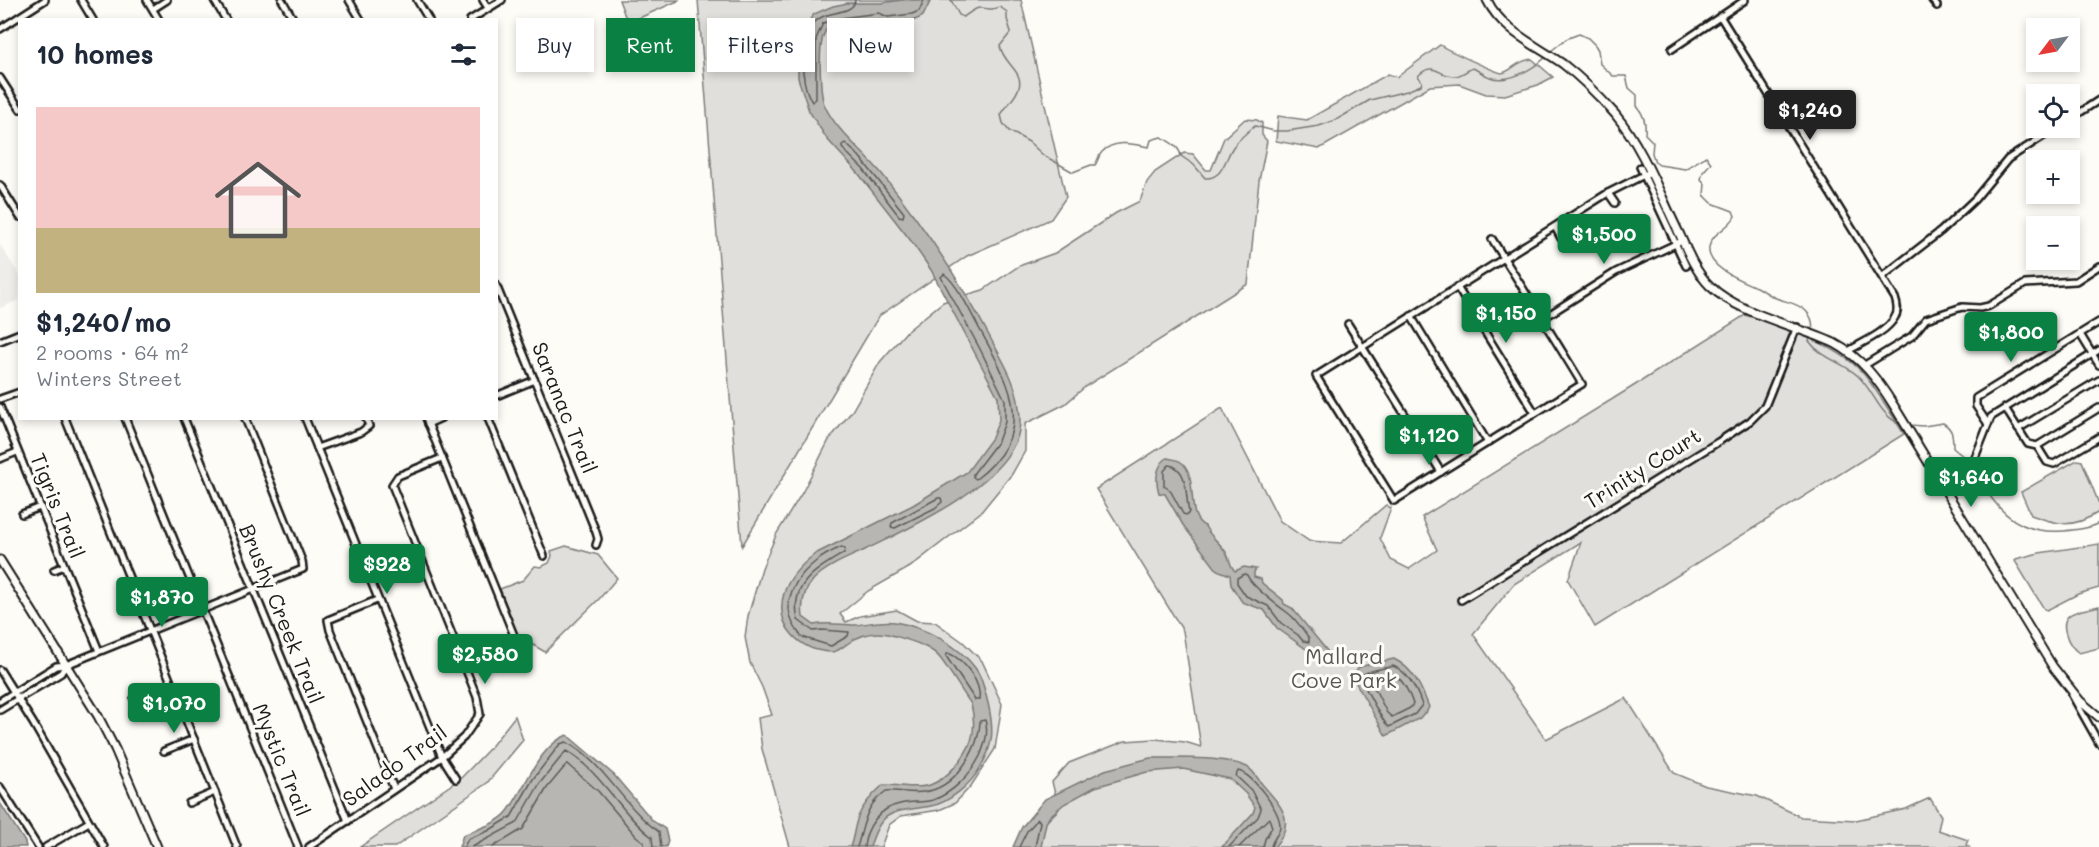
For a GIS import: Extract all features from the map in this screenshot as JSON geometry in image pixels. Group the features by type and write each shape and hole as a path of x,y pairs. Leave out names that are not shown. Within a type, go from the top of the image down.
{"main road":[{"path":"1487,0 1498,18 1513,31 1561,63 1615,114 1633,140 1646,174 1679,243 1715,291 1738,305 1817,335 1848,351 1865,366 1884,389 2053,667 2071,691 2099,717"},
{"path":"0,560 98,716 157,847"}],"street":[{"path":"0,29 45,0"},
{"path":"81,0 92,18"},
{"path":"147,0 158,18"},
{"path":"153,9 167,0"},
{"path":"214,0 225,18"},
{"path":"282,0 293,18"},
{"path":"349,0 360,18"},
{"path":"417,0 428,18"},
{"path":"483,0 489,8"},
{"path":"473,18 502,0"},
{"path":"1672,49 1745,0"},
{"path":"1932,0 1937,6"},
{"path":"24,13 27,18"},
{"path":"1720,16 1895,298 1898,309 1896,316 1882,330 1848,351"},
{"path":"0,78 18,107"},
{"path":"2080,112 2099,100"},
{"path":"1883,276 1941,231 1975,199 2008,159 2041,138"},
{"path":"1492,239 1504,258 1542,319 1582,384 1394,501 1316,375 1457,287 1504,258 1555,227 1608,193 1646,174 1640,167"},
{"path":"0,185 18,214"},
{"path":"1608,193 1615,203"},
{"path":"1555,227 1562,238"},
{"path":"1542,319 1616,272 1679,243 1686,267"},
{"path":"1865,366 1912,336 1926,319 1962,307 1989,306 2025,284 2076,281 2099,266"},
{"path":"1457,287 1535,413"},
{"name":"Saranac Trail","path":"498,290 596,532 598,539 596,545"},
{"path":"1411,316 1488,443"},
{"path":"1988,424 1976,406 1976,398 2099,322"},
{"path":"1348,324 1441,472"},
{"name":"Trinity Court","path":"1461,600 1718,442 1759,414 1770,398 1797,327"},
{"path":"0,341 18,334"},
{"path":"2080,334 2099,365"},
{"path":"1940,481 1974,460 1991,417 2099,350"},
{"path":"498,395 535,380"},
{"path":"2018,429 2099,380"},
{"path":"0,399 18,393"},
{"name":"Tigris Trail","path":"0,407 99,651"},
{"path":"2005,408 2028,444 2037,446 2099,408"},
{"path":"66,420 237,847"},
{"name":"Mystic Trail","path":"126,420 298,847"},
{"name":"Brushy Creek Trail","path":"185,420 348,821"},
{"path":"0,700 56,666 66,665 303,569 302,561 246,420"},
{"path":"306,420 442,757 456,779"},
{"path":"318,448 361,432 369,426 367,420"},
{"path":"489,420 544,556"},
{"path":"427,421 517,643 525,651"},
{"path":"2037,446 2047,462 2054,464 2099,436"},
{"path":"0,459 17,452"},
{"name":"Salado Trail","path":"309,847 442,757 478,719 480,710 477,697 392,485 398,477 442,458"},
{"path":"22,514 40,507"},
{"path":"54,570 64,566"},
{"path":"377,600 328,620 394,789"},
{"path":"0,710 61,673 66,665"},
{"path":"0,670 61,770 104,847"},
{"path":"134,699 171,682"},
{"path":"2071,691 2099,743"},
{"path":"2099,735 2099,743"},
{"path":"164,751 194,739"},
{"path":"0,787 38,847"},
{"path":"189,803 215,792"},
{"path":"46,847 89,822"}],"shaded area":[{"path":"0,245 18,273 18,300 0,308"}],"green space":[{"path":"619,0 680,0 639,18 625,16"},
{"path":"698,0 1021,0 1066,197 1051,219 967,256 879,316 742,546"},
{"path":"1440,45 1502,73 1532,59 1553,77 1538,85 1505,95 1486,94 1459,84 1430,86 1319,149 1276,141 1278,116 1307,120 1388,74 1397,77"},
{"path":"1245,119 1262,123 1262,135 1267,141 1259,181 1248,284 1086,386 1065,404 1025,424 1025,451 1012,474 981,512 910,567 868,591 840,614 846,622 860,616 897,610 917,621 935,622 963,642 982,661 1002,704 995,749 971,786 955,803 939,810 901,816 889,825 881,847 790,847 762,749 758,718 772,715 750,663 745,637 748,616 762,568 777,533 802,493 829,440 852,411 880,362 906,332 943,302 983,290 1019,266 1055,253 1116,213 1140,201 1147,182 1155,172 1184,153 1193,154 1206,170 1211,170 1224,138"},
{"name":"Mallard Cove Park","path":"1745,315 1823,344 1851,362 1862,372 1904,434 1595,627 1568,580 1581,542 1514,584 1473,634 1546,739 1626,698 1674,773 1706,786 1757,796 1801,817 1856,820 1906,809 1930,798 1941,816 1938,830 1968,840 1966,845 1969,847 1033,847 1040,828 1059,809 1052,782 1069,763 1125,741 1155,739 1185,742 1201,747 1183,631 1096,489 1222,408 1280,521 1309,541 1341,543 1386,505 1391,508 1380,538 1391,560 1409,569 1437,550 1422,517"},
{"path":"2077,460 2082,461 2099,504 2099,512 2081,521 2065,524 2031,515 2021,492"},
{"path":"2099,544 2099,588 2078,594 2047,610 2044,609 2015,561 2039,553"},
{"path":"566,546 598,555 617,578 545,652 528,642 520,641 500,589 523,580 535,566 541,567 549,563 552,556 551,551"},
{"path":"2099,606 2099,648 2079,653 2068,640 2064,626 2065,620 2073,613"},
{"path":"515,716 523,740 487,783 395,847 360,847 461,778 490,748"}],"water":[{"path":"931,0 923,16 914,20 914,18 827,18 827,28 822,38 820,54 824,104 842,132 898,194 955,276 1009,373 1018,399 1020,421 1017,439 1004,460 970,492 927,519 831,566 814,579 806,592 802,607 803,617 814,625 895,622 918,628 951,645 969,660 978,673 984,686 990,712 992,729 988,752 976,774 965,786 952,797 938,804 891,814 880,824 870,847 850,847 860,812 883,785 918,787 930,785 943,778 955,767 968,748 972,736 974,722 971,704 940,658 931,650 913,642 888,634 870,634 858,637 831,652 820,651 800,642 786,626 782,605 784,593 796,572 815,554 913,505 967,472 992,438 999,420 998,397 931,270 858,173 827,139 809,111 798,78 798,72 815,72 815,18 811,18 814,14 848,3"},
{"path":"1167,458 1179,461 1187,468 1195,514 1225,550 1233,569 1235,571 1244,567 1256,569 1254,577 1261,579 1262,583 1283,600 1284,604 1292,608 1331,656 1329,661 1324,664 1312,656 1310,652 1277,628 1264,610 1242,602 1231,585 1230,575 1217,570 1183,525 1165,494 1159,493 1157,474 1163,461"},
{"path":"1394,659 1412,673 1429,707 1420,718 1386,736 1352,676 1360,667"},
{"path":"567,735 614,775 653,821 665,829 668,841 666,847 459,847 463,835 487,826 504,816 540,758 557,741"},
{"path":"1150,758 1213,759 1247,767 1275,799 1284,814 1285,829 1281,838 1274,847 1222,847 1253,813 1255,807 1246,794 1230,779 1183,769 1147,772 1095,787 1064,804 1050,816 1046,823 1041,847 1013,847 1022,827 1045,799 1105,770"},
{"path":"0,803 25,842 26,847 0,847"}],"waterway":[{"path":"951,0 959,15 963,17 980,8 1000,7 1007,12 1011,32 1000,46 1020,82 1016,95 1001,115 1003,123 1009,131 1029,142 1043,155 1073,172 1095,165 1102,152 1113,145 1149,147 1151,140 1161,137 1176,147 1181,156 1194,165 1205,178 1211,177 1220,172 1235,144 1255,126 1274,131 1319,126 1336,120 1370,100 1407,91 1421,85 1422,82 1418,76 1428,69 1455,76 1473,68 1490,77 1505,79 1520,74 1546,57"},
{"path":"1551,51 1566,39 1579,34 1588,38 1595,45 1600,64 1613,76 1626,76 1629,88 1637,95 1637,106 1644,119 1645,134 1653,142 1652,153 1655,162 1659,165 1685,169 1706,156 1711,163 1703,172 1701,179 1705,184 1704,195 1712,203 1733,211 1735,216 1711,242 1709,247 1713,261 1726,273 1776,298 1803,308 1811,318 1812,332"},
{"path":"1811,336 1809,341 1814,347 1858,376 1887,415 1900,424"},
{"path":"1909,425 1924,426 1943,423 1952,433 1953,448 1969,461"},
{"path":"1972,466 1997,505 2007,515 2031,528 2046,531 2077,530 2099,523"}]}
